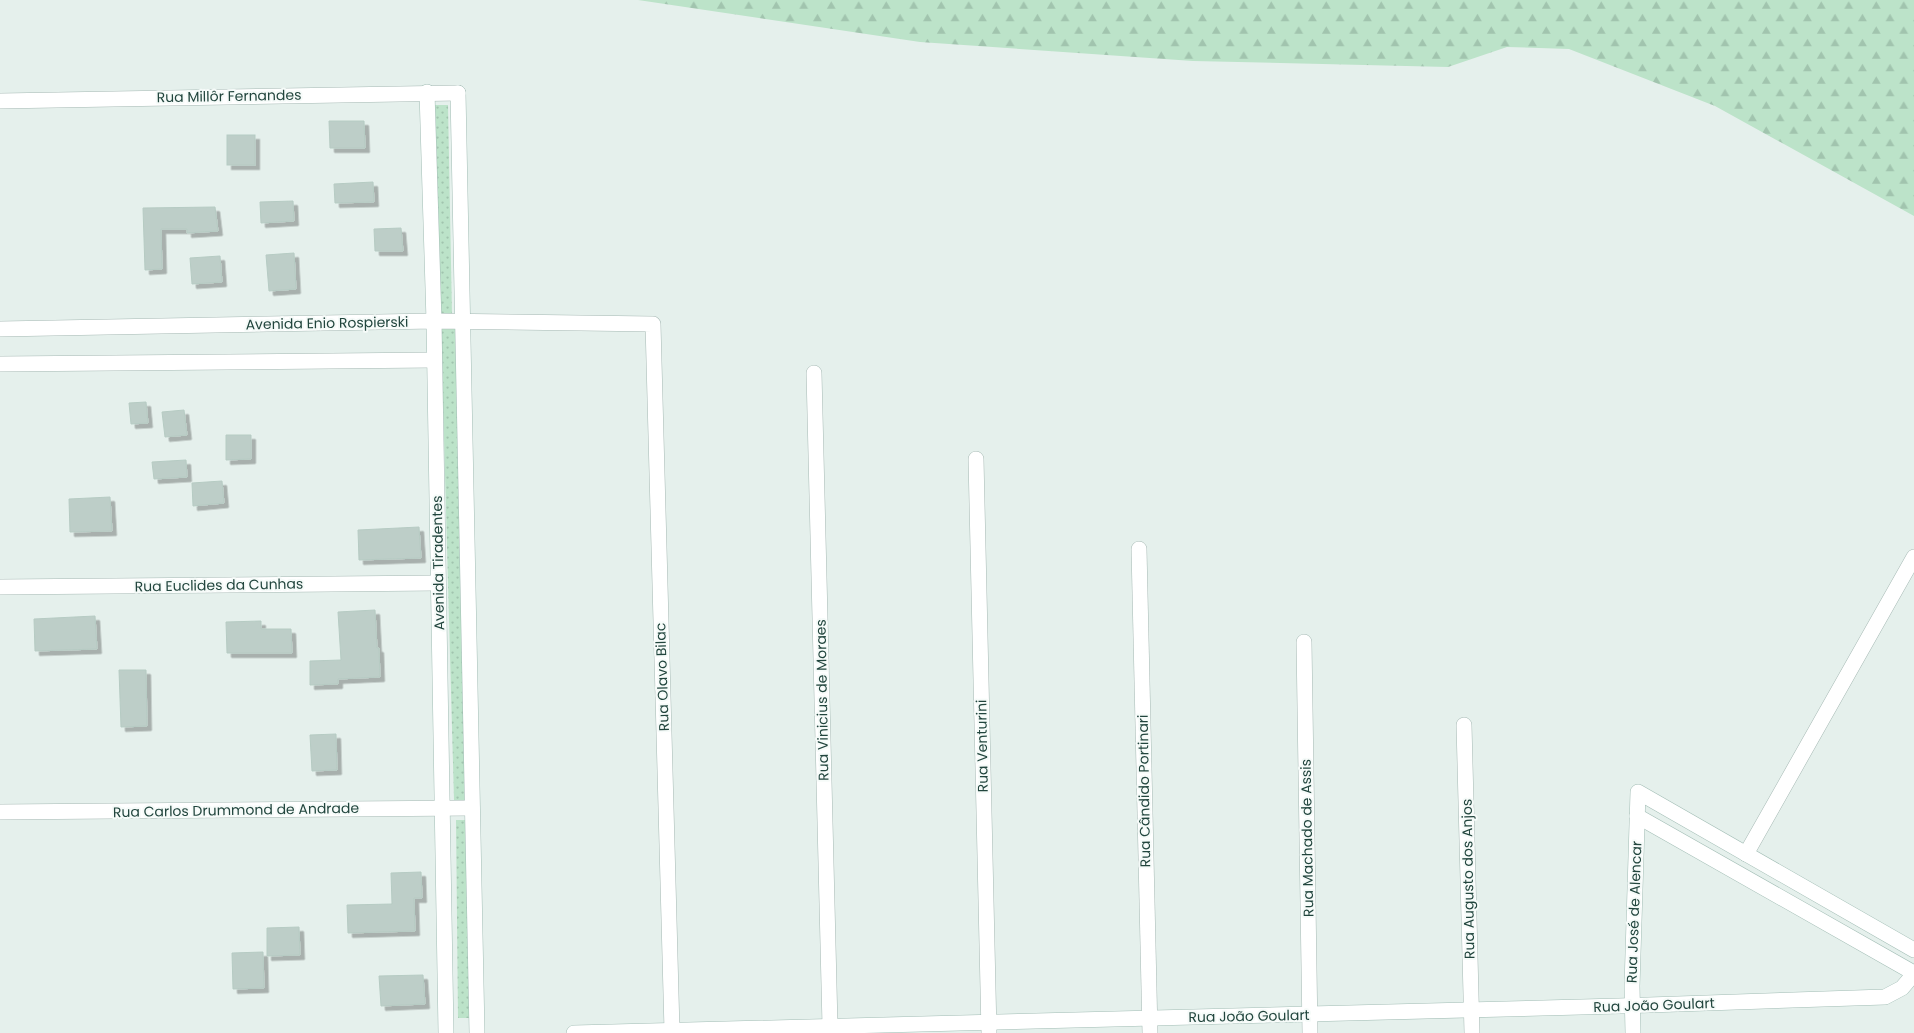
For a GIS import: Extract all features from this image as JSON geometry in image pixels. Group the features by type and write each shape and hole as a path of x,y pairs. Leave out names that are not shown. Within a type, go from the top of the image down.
{"street":[{"name":"Rua Millôr Fernandes","path":"0,101 427,92 458,93 462,322"},
{"name":"Avenida Tiradentes","path":"427,92 434,321 446,1033"},
{"name":"Avenida Enio Rospierski","path":"0,329 434,321 653,324"},
{"path":"462,322 477,1033"},
{"name":"Rua Olavo Bilac","path":"653,324 672,1031"},
{"path":"0,364 434,360"},
{"name":"Rua Vinicius de Moraes","path":"814,373 830,1026"},
{"name":"Rua Venturini","path":"976,459 989,1028"},
{"name":"Rua Cândido Portinari","path":"1139,549 1150,1026"},
{"path":"1914,557 1746,854 1914,950"},
{"name":"Rua Euclides da Cunhas","path":"0,587 438,583"},
{"name":"Rua Machado de Assis","path":"1304,642 1310,1033"},
{"name":"Rua Augusto dos Anjos","path":"1464,725 1472,1033"},
{"name":"Rua José de Alencar","path":"1633,1033 1632,1006 1638,792 1746,854"},
{"name":"Rua Carlos Drummond de Andrade","path":"0,812 472,808"},
{"path":"1637,816 1914,973"},
{"name":"Rua João Goulart","path":"574,1033 830,1026 989,1028 1150,1026 1310,1014 1632,1006 1885,997 1902,988 1914,973"}],"green space":[{"path":"638,0 1914,0 1914,216 1715,106 1569,49 1507,47 1448,67 1193,61 920,42"},
{"path":"435,105 448,105 452,315 441,315"},
{"path":"441,329 456,329 468,800 454,800"},
{"path":"456,820 468,820 472,1018 458,1018"}],"building":[{"path":"329,121 364,121 365,148 330,148"},
{"path":"227,135 255,135 255,165 227,165"},
{"path":"373,182 374,202 335,203 334,184"},
{"path":"293,201 294,221 261,223 260,202"},
{"path":"215,207 218,231 187,233 187,229 161,229 162,269 145,270 143,208"},
{"path":"401,228 403,251 375,251 374,229"},
{"path":"294,253 296,289 269,291 266,255"},
{"path":"220,256 222,282 192,284 190,258"},
{"path":"146,402 148,423 131,424 129,403"},
{"path":"184,410 187,435 165,437 162,412"},
{"path":"226,435 251,435 251,459 226,460"},
{"path":"186,460 187,477 154,479 152,462"},
{"path":"222,481 224,503 193,506 192,483"},
{"path":"110,497 112,531 70,532 69,499"},
{"path":"419,527 421,558 359,560 358,530"},
{"path":"375,610 380,677 338,679 338,684 310,685 310,661 341,660 338,612"},
{"path":"95,616 97,649 35,651 34,619"},
{"path":"261,621 261,629 291,629 292,653 227,653 226,622"},
{"path":"119,670 146,670 147,726 121,727"},
{"path":"336,734 337,770 312,771 310,735"},
{"path":"421,872 422,898 414,898 415,931 348,933 347,905 392,904 391,873"},
{"path":"299,927 300,955 267,956 267,928"},
{"path":"263,952 264,988 233,989 232,953"},
{"path":"423,975 425,1004 381,1006 379,976"}]}
